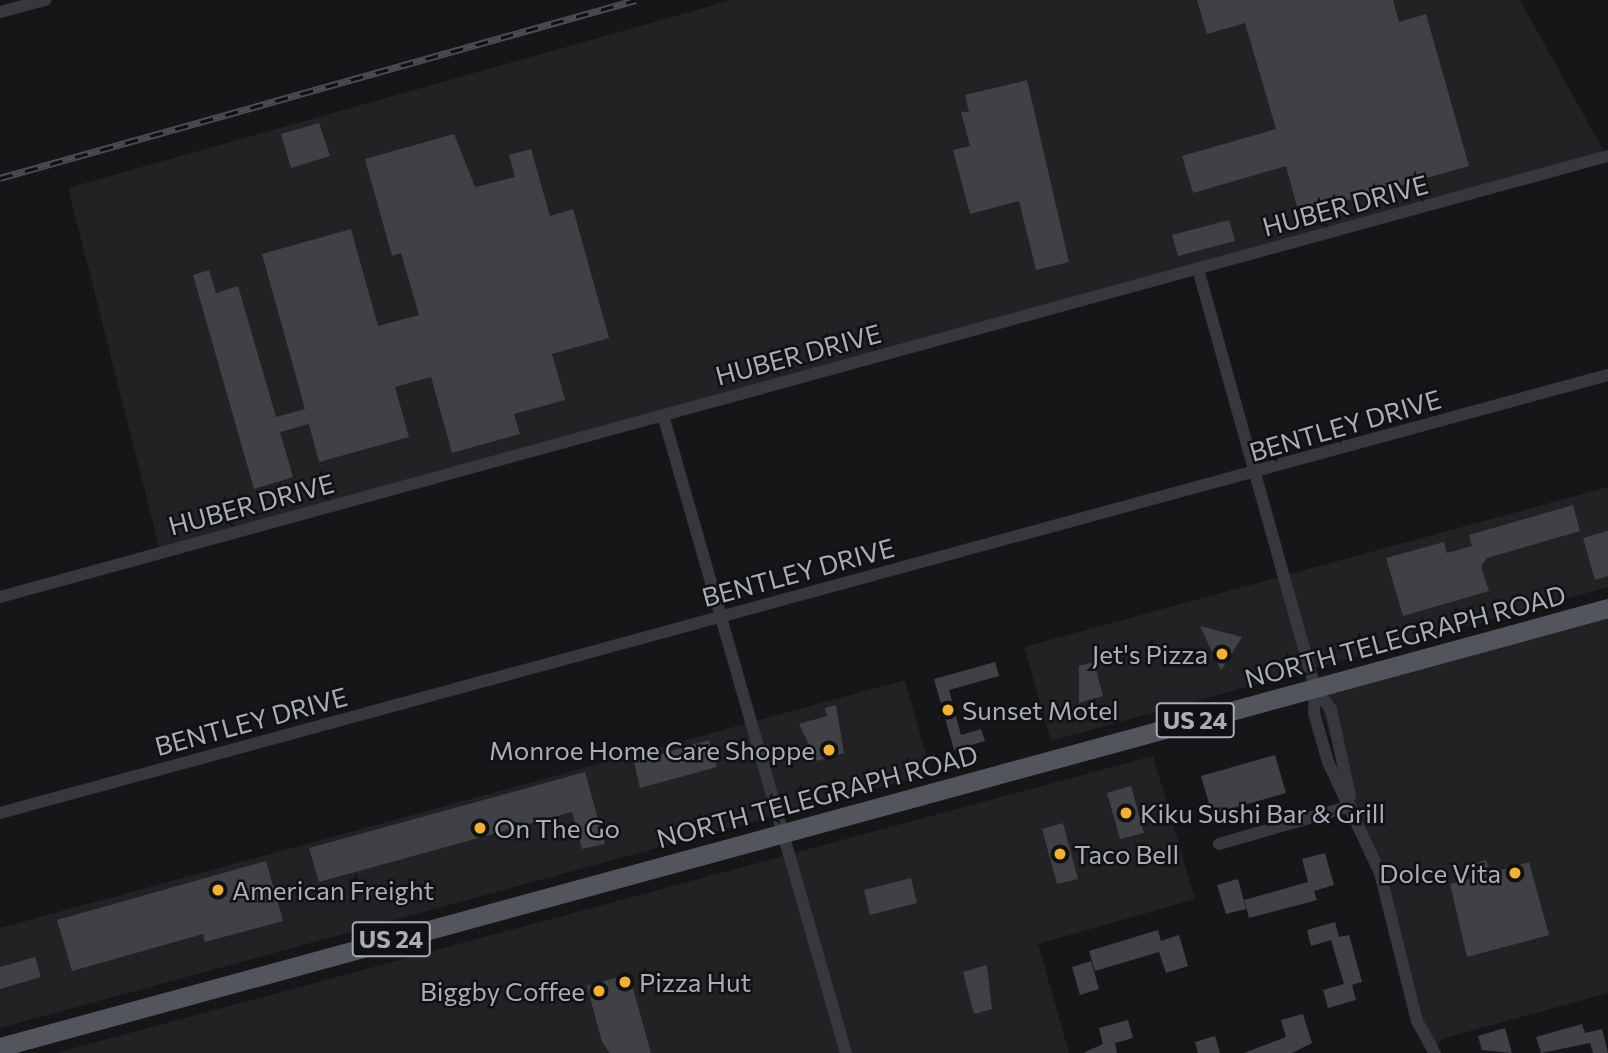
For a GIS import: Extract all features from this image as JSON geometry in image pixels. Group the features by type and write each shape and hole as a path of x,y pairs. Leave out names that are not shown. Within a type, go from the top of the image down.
{"main road":[{"name":"NORTH TELEGRAPH ROAD","path":"0,1047 1608,608"}],"street":[{"path":"0,12 46,0"},
{"name":"HUBER DRIVE","path":"0,597 1608,156"},
{"path":"1198,269 1315,688 1314,713 1328,762 1351,807 1392,909 1417,1021 1430,1052"},
{"name":"BENTLEY DRIVE","path":"0,813 1255,474 1608,375"},
{"path":"663,415 723,616 846,1053"},
{"path":"1219,844 1351,807"}],"shaded area":[{"path":"732,0 1520,0 1607,157 160,550 68,188"},
{"path":"1608,487 1608,587 1051,741 1024,647"},
{"path":"1608,608 1608,993 1445,1038 1431,1049 1315,688"},
{"path":"905,680 931,773 0,1028 0,928"},
{"path":"1153,756 1195,899 1038,944 1069,1053 56,1053"}],"building":[{"path":"1197,0 1393,0 1399,22 1426,14 1469,166 1299,214 1286,166 1193,193 1182,156 1276,129 1245,23 1207,34"},
{"path":"1027,80 1069,262 1036,270 1019,201 970,214 953,150 970,146 961,112 969,112 965,95"},
{"path":"319,123 330,156 291,168 281,134"},
{"path":"454,134 475,187 515,177 509,155 531,149 550,216 573,209 609,338 552,354 565,400 514,414 520,434 452,453 431,377 395,387 409,437 319,462 309,424 280,432 293,477 254,489 193,275 209,270 216,293 238,286 276,417 305,409 262,254 351,229 378,326 419,315 401,253 392,256 365,159"},
{"path":"1229,220 1235,241 1178,256 1172,235"},
{"path":"1573,505 1580,531 1487,558 1481,566 1489,591 1403,616 1386,558 1444,542 1447,553 1472,546 1469,535"},
{"path":"1608,531 1608,576 1595,580 1583,538"},
{"name":"Jet's Pizza","path":"1200,626 1242,637 1221,671"},
{"name":"Sunset Motel","path":"995,662 999,676 949,690 961,735 981,729 985,741 954,750 934,679"},
{"path":"1094,662 1103,696 1079,703 1079,666"},
{"path":"836,705 844,753 817,761 799,724 827,716 825,708"},
{"path":"709,740 717,767 640,788 634,762"},
{"path":"1275,755 1286,793 1212,814 1201,776"},
{"path":"585,772 605,844 582,849 572,812 319,882 309,848"},
{"name":"Kiku Sushi Bar & Grill","path":"1131,786 1144,833 1120,839 1107,793"},
{"name":"Taco Bell","path":"1063,823 1078,879 1057,884 1042,829"},
{"path":"1325,853 1334,885 1314,891 1317,900 1249,918 1244,900 1308,882 1302,859"},
{"path":"1486,860 1490,873 1529,862 1549,935 1467,957 1450,884 1476,877 1472,864"},
{"name":"American Freight","path":"266,861 283,921 205,942 203,934 72,971 57,920"},
{"path":"911,878 917,903 870,915 864,890"},
{"path":"1238,879 1246,909 1226,914 1217,885"},
{"path":"1335,922 1339,937 1349,935 1362,982 1352,985 1356,1000 1328,1008 1323,990 1344,984 1331,940 1311,946 1307,930"},
{"path":"1158,930 1161,941 1179,935 1188,966 1166,973 1159,952 1095,971 1089,951"},
{"path":"35,957 41,977 0,989 0,967"},
{"path":"1091,961 1099,989 1080,995 1072,967"},
{"path":"987,965 992,1009 974,1014 963,972"},
{"path":"629,974 651,1053 610,1053 602,1042 587,986"},
{"path":"1303,1014 1312,1043 1292,1053 1244,1053 1286,1037 1281,1020"},
{"path":"1128,1020 1133,1038 1115,1043 1117,1053 1083,1053 1103,1044 1099,1028"},
{"path":"1582,1024 1585,1033 1602,1029 1608,1053 1593,1053 1590,1043 1541,1053 1536,1037"},
{"path":"1505,1028 1512,1053 1482,1050 1478,1036"},
{"path":"1215,1036 1220,1053 1198,1053 1195,1042"}],"railway":[{"path":"0,178 636,0"}],"place":[{"name":"Jet's Pizza","path":"1222,654"},
{"name":"Sunset Motel","path":"948,710"},
{"name":"Monroe Home Care Shoppe","path":"829,750"},
{"name":"Kiku Sushi Bar & Grill","path":"1126,813"},
{"name":"On The Go","path":"480,828"},
{"name":"Taco Bell","path":"1060,854"},
{"name":"Dolce Vita","path":"1515,873"},
{"name":"American Freight","path":"218,890"},
{"name":"Pizza Hut","path":"625,982"},
{"name":"Biggby Coffee","path":"599,991"}]}
